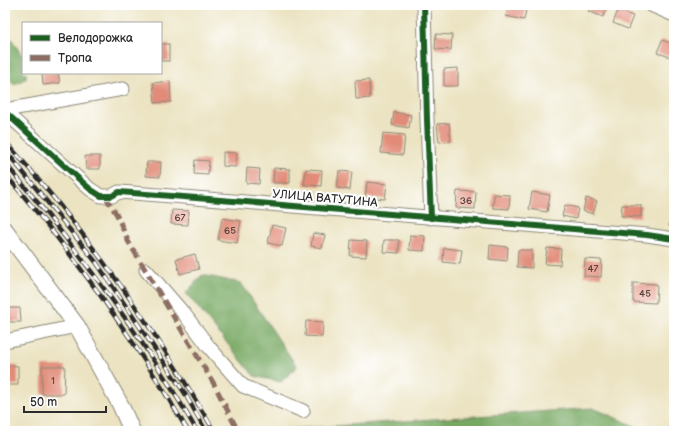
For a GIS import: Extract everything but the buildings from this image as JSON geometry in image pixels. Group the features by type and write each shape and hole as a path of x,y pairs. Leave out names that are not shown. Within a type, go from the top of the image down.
{"main road":[{"path":"5,230 77,326 120,404 132,431"}],"street":[{"path":"424,5 431,218"},
{"path":"653,5 674,16"},
{"path":"5,111 123,89"},
{"name":"УЛИЦА ВАТУТИНА","path":"5,111 90,189 101,196 112,196 119,192 648,235 674,239"},
{"path":"146,270 186,315 209,347 243,386 303,411"},
{"path":"5,341 77,326"}],"green space":[{"path":"5,29 22,55 22,74 26,74 26,78 14,85 5,71"},
{"path":"202,275 241,283 297,367 281,382 254,376 186,293"},
{"path":"593,408 646,431 275,430"}],"railway":[{"path":"5,141 63,209 117,280 167,354 214,431"},
{"path":"5,150 96,262 184,392 206,431"},
{"path":"5,163 107,292 154,360 197,431"},
{"path":"5,174 55,235 102,298 147,364 188,431"}],"marked path":[{"path":"105,196 117,215 128,241 214,384 238,431"}],"cycle path":[{"path":"424,5 431,218"},
{"path":"5,112 90,189 101,196 112,196 119,192 159,195 647,235 674,239"}]}
